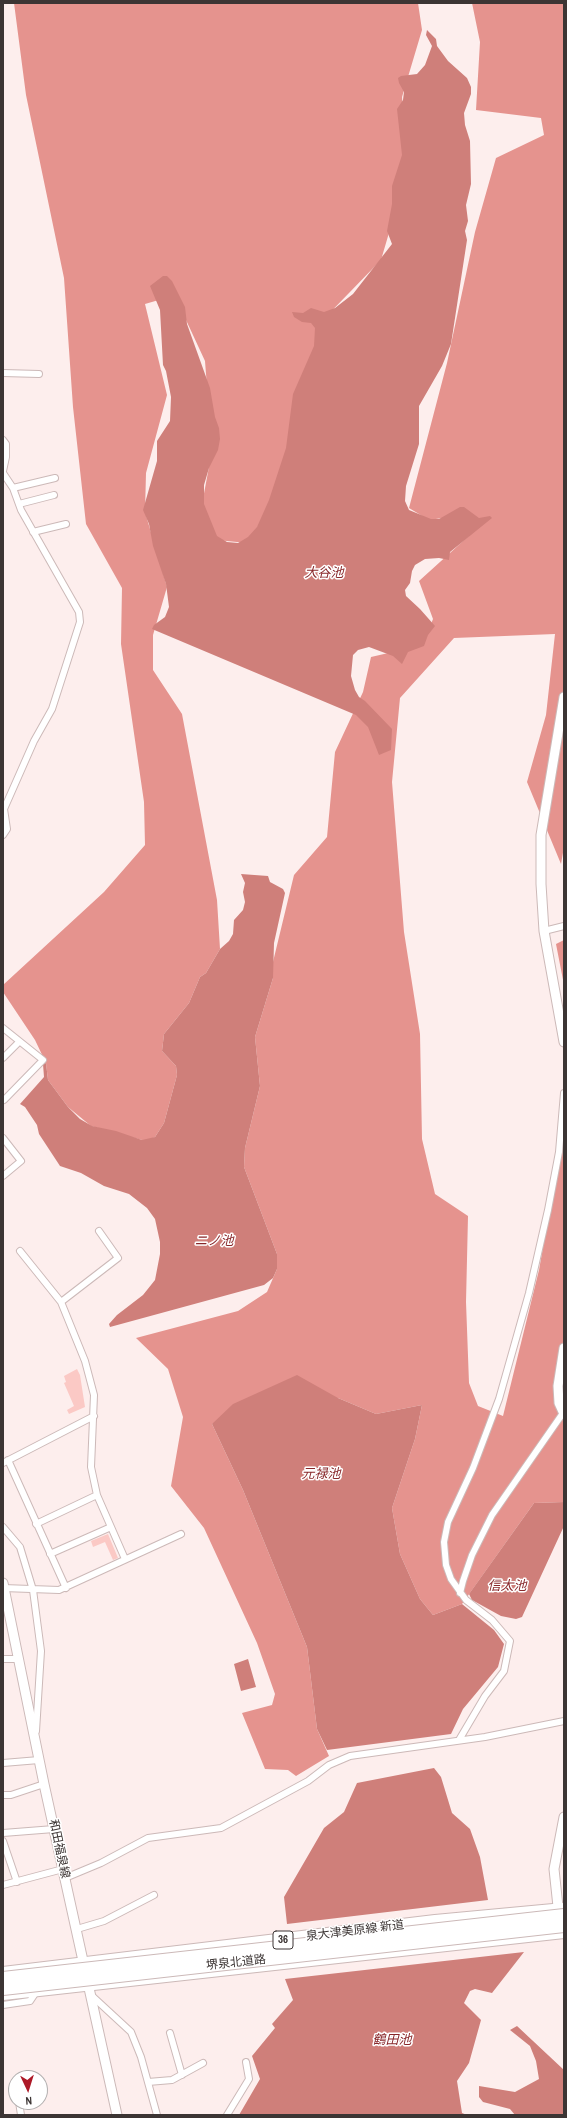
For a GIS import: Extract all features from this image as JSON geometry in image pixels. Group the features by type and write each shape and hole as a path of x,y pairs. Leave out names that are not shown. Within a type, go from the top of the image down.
{"highway":[{"name":"堺泉北道路","path":"3,1978 562,1910"},
{"name":"堺泉北道路","path":"3,1989 563,1931"}],"main road":[{"path":"564,697 541,835 541,884 544,931 564,1042"},
{"path":"564,1348 558,1386 559,1403 564,1414"},
{"name":"和田福泉線","path":"3,1587 44,1784 90,1986 117,2115"},
{"path":"563,1931 562,1910 554,1869 564,1817"},
{"name":"泉大津美原線 新道","path":"3,1972 435,1920 562,1910"},
{"name":"泉大津美原線 新道","path":"3,1995 563,1931"}],"street":[{"path":"3,373 39,374"},
{"path":"3,440 6,444 6,456 3,472 13,488 33,532 79,612 80,622 52,709 34,741 4,809 7,829 3,835"},
{"path":"13,488 55,478"},
{"path":"19,504 54,495"},
{"path":"33,532 66,524"},
{"path":"544,931 564,926"},
{"path":"3,1028 43,1060 4,1100 3,1099"},
{"path":"3,1058 19,1042"},
{"path":"459,1740 485,1696 504,1671 510,1641 492,1620 466,1600 450,1579 446,1565 444,1542 448,1522 476,1460 499,1399 529,1293 548,1210 559,1152 564,1093"},
{"path":"3,1138 21,1161 3,1176"},
{"path":"61,1302 118,1258 99,1231"},
{"path":"20,1251 61,1302 85,1361 94,1395 91,1467 97,1495 125,1559"},
{"path":"460,1593 462,1581 472,1555 492,1516 564,1414"},
{"path":"66,1588 6,1461 94,1416"},
{"path":"36,1524 97,1495"},
{"path":"3,1527 20,1547 33,1590 41,1651 35,1739"},
{"path":"50,1554 111,1527"},
{"path":"3,1587 33,1590 59,1590 66,1588 181,1534"},
{"path":"3,1659 18,1659"},
{"path":"3,1885 64,1873 101,1863 148,1838 221,1828 308,1781 329,1765 350,1756 459,1740 564,1721"},
{"path":"3,1763 40,1760"},
{"path":"3,1795 11,1795 44,1784"},
{"path":"3,1833 54,1829"},
{"path":"3,1841 17,1882"},
{"path":"77,1929 104,1921 154,1895"},
{"path":"3,2005 30,2001 36,1992"},
{"path":"92,1996 131,2032 142,2057 157,2115"},
{"path":"170,2032 182,2075"},
{"path":"226,2115 249,2079 246,2062"},
{"path":"148,2082 172,2080 203,2063"}],"shaded area":[{"path":"14,3 418,3 422,30 402,97 406,152 391,226 381,260 317,326 319,363 263,519 247,543 217,540 202,504 212,451 205,361 180,307 169,297 145,304 167,395 146,473 145,512 167,587 153,635 153,670 182,714 217,900 220,949 206,973 200,977 189,1003 164,1034 162,1051 176,1066 177,1075 164,1123 155,1137 149,1140 142,1140 91,1126 68,1107 48,1080 46,1063 35,1040 3,992 3,985 104,892 145,845 144,802 121,644 122,588 86,524 73,407 64,278 26,95"},
{"path":"472,3 564,3 564,847 561,864 527,782 546,715 555,634 454,638 400,698 392,782 404,932 420,1034 422,1139 435,1194 468,1216 466,1302 469,1383 478,1406 503,1416 539,1270 564,1127 564,1502 534,1503 462,1604 433,1615 420,1599 400,1554 392,1508 415,1439 422,1405 376,1414 338,1398 212,1424 243,1490 307,1647 317,1729 329,1756 296,1776 288,1770 265,1769 242,1713 272,1705 275,1694 257,1643 204,1528 171,1486 183,1417 168,1369 136,1338 238,1311 267,1292 277,1269 277,1254 244,1167 245,1148 260,1086 255,1037 273,978 272,966 294,875 327,837 335,752 363,692 371,657 423,645 433,619 419,581 472,533 463,515 429,520 409,508 447,363 475,232 496,158 544,135 541,118 476,110 480,42"},
{"path":"564,940 564,985 556,944"},
{"path":"77,1369 80,1375 85,1407 69,1414 67,1410 74,1406 64,1383 66,1382 64,1376"},
{"path":"108,1534 118,1558 113,1560 105,1542 93,1547 91,1541"}],"water":[{"name":"大谷池","path":"427,30 436,39 437,46 448,61 467,78 471,87 471,94 464,113 465,125 470,141 471,184 466,205 468,221 465,231 467,240 451,344 442,366 419,406 419,444 406,486 405,501 409,510 431,519 439,519 460,507 464,507 479,518 490,516 492,518 450,552 449,560 439,558 425,559 415,565 412,571 410,583 405,590 406,596 435,626 428,635 424,646 408,652 402,664 393,656 369,647 358,650 353,655 351,676 355,690 359,697 365,701 392,729 391,750 379,755 368,727 356,715 152,629 154,625 165,617 169,607 166,584 153,546 149,524 143,510 157,461 157,441 170,421 171,397 166,371 163,365 160,310 150,286 163,276 167,276 172,281 185,307 187,324 210,388 215,417 219,428 220,439 218,450 209,468 204,485 204,504 217,536 227,542 238,543 248,537 257,527 269,500 286,448 293,394 314,346 315,328 311,323 302,322 294,317 292,312 303,313 311,308 324,312 335,308 353,294 392,244 387,231 392,204 392,186 402,155 397,109 403,100 404,92 398,78 401,76 417,74 425,65 432,46 426,35"},
{"name":"ニノ池","path":"241,874 268,876 270,882 283,889 285,893 274,943 273,978 255,1037 260,1086 245,1148 244,1167 277,1254 277,1269 273,1278 264,1285 110,1327 109,1324 117,1315 143,1295 155,1280 160,1254 160,1242 155,1219 147,1208 129,1194 104,1186 81,1173 60,1166 39,1134 37,1125 25,1107 20,1104 44,1077 43,1064 46,1063 48,1080 68,1107 80,1119 92,1126 116,1131 142,1140 155,1137 164,1123 177,1075 176,1066 162,1051 164,1034 189,1003 200,977 206,973 220,949 229,941 233,934 234,920 243,910 245,902 243,892 245,883"},
{"name":"元禄池","path":"297,1375 338,1398 376,1414 422,1405 415,1439 392,1508 400,1554 420,1599 433,1615 462,1604 494,1630 504,1644 498,1667 463,1709 451,1734 327,1750 317,1729 307,1647 243,1490 212,1424 233,1404"},
{"name":"信太池","path":"564,1502 564,1526 522,1617 516,1619 501,1616 472,1600 469,1594 534,1503"},
{"path":"248,1659 256,1687 241,1691 234,1664"},
{"path":"434,1768 441,1777 452,1813 470,1829 480,1857 488,1900 287,1924 284,1897 324,1828 344,1812 357,1783"},
{"name":"鶴田池","path":"524,1952 492,1993 475,1989 470,1991 464,2003 481,2020 469,2063 457,2081 462,2113 467,2115 239,2115 260,2079 252,2056 275,2028 272,2024 293,2000 285,1979"},
{"path":"517,2026 564,2070 564,2115 515,2115 510,2109 483,2102 479,2097 479,2086 515,2092 539,2079 536,2061 530,2046 510,2030"}]}
